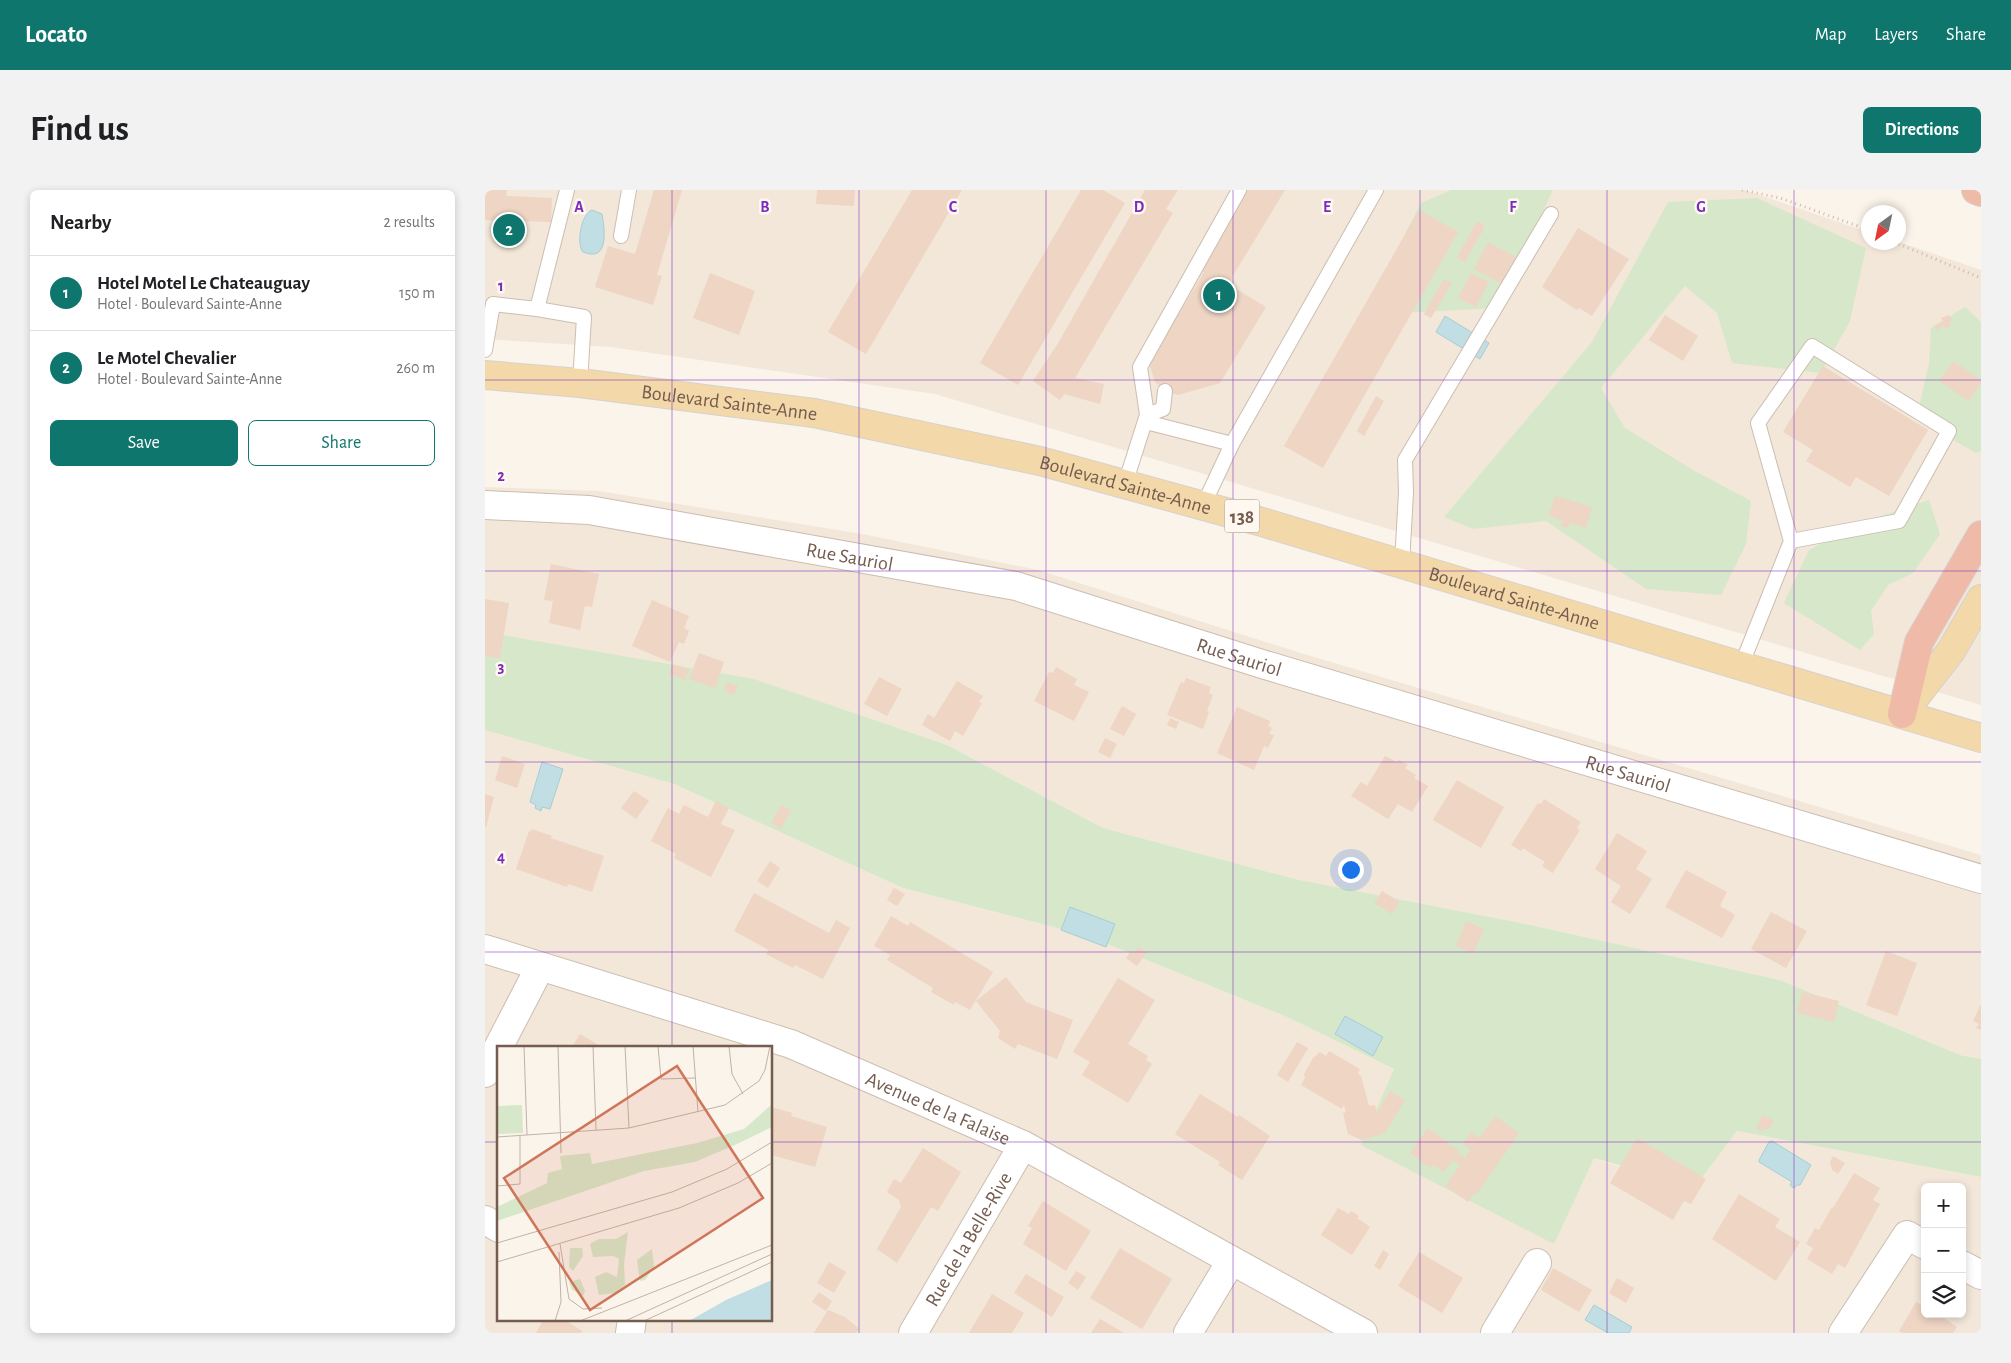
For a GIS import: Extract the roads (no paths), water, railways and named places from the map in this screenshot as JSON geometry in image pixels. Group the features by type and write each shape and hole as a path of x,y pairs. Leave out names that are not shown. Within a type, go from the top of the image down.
{"highway":[{"path":"1976,190 1981,192"},
{"path":"1901,714 1919,642 1981,535"}],"main road":[{"name":"Boulevard Sainte-Anne","path":"485,375 580,383 814,413 1040,461 1402,564 1981,738"},
{"path":"1901,714 1951,651 1981,599"}],"street":[{"name":"Rue Sauriol","path":"485,505 589,510 1016,586 1262,664 1981,879"},
{"name":"Avenue de la Falaise","path":"485,949 791,1044 1023,1145 1363,1333"},
{"path":"499,1046 540,967"},
{"path":"485,1073 497,1050"},
{"name":"Rue de la Belle-Rive","path":"913,1333 1023,1145"},
{"path":"485,1220 497,1227"},
{"path":"1843,1333 1907,1235 1921,1243"},
{"path":"1188,1333 1231,1261"},
{"path":"1495,1333 1537,1263"},
{"path":"1966,1267 1981,1275"},
{"path":"630,1333 632,1320"}],"lane":[{"path":"537,309 567,190"},
{"path":"621,236 629,190"},
{"path":"1125,484 1147,418 1140,367 1155,346 1239,190"},
{"path":"1203,506 1232,444 1377,190"},
{"path":"1402,564 1407,492 1405,460 1551,214"},
{"path":"485,350 493,304 584,317 580,383"},
{"path":"1741,666 1791,541 1758,423 1812,346 1949,431 1899,521 1791,541"},
{"path":"1147,418 1163,409 1165,392"},
{"path":"1147,418 1232,444"}],"water":[{"path":"592,210 602,214 604,236 601,249 597,253 591,254 583,252 580,236 582,223"},
{"path":"1445,316 1489,343 1480,359 1436,332"},
{"path":"542,762 563,769 550,809 542,807 541,811 530,802"},
{"path":"1070,907 1115,924 1106,947 1061,930"},
{"path":"1345,1016 1383,1037 1373,1056 1335,1034"},
{"path":"1772,1141 1811,1165 1800,1185 1794,1188 1790,1185 1792,1182 1759,1162 1769,1142"},
{"path":"1594,1305 1632,1327 1629,1333 1608,1333 1585,1320"}],"place":[{"name":"Le Motel Chevalier","path":"509,230"},
{"name":"Hotel Motel Le Chateauguay","path":"1219,295"}]}
